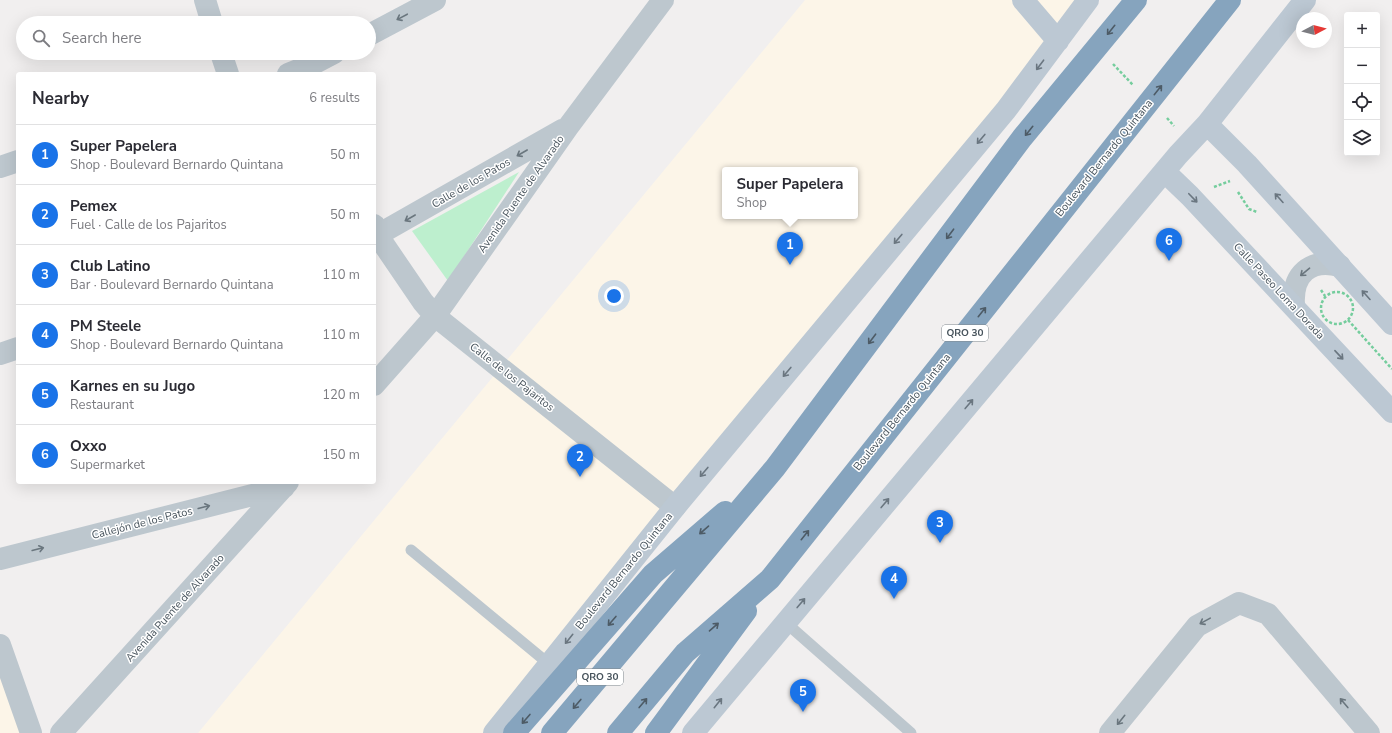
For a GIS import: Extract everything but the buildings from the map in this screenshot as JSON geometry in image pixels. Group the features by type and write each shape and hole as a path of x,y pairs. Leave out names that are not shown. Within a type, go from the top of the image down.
{"highway":[{"name":"QRO 30","path":"552,733 775,468 1022,138 1136,0"},
{"name":"Boulevard Bernardo Quintana","path":"618,733 685,653 770,579 1230,0"},
{"path":"514,733 654,574 775,468"},
{"path":"656,733 770,579"}],"main road":[{"path":"1023,0 1058,41"},
{"path":"693,733 785,622 1207,124 1305,0"},
{"name":"Boulevard Bernardo Quintana","path":"494,733 675,507 1006,110 1058,41 1079,4"},
{"path":"1207,124 1247,164 1392,324"},
{"name":"Calle Paseo Loma Dorada","path":"1165,172 1190,196 1294,305 1392,412"}],"street":[{"path":"205,0 210,16"},
{"path":"376,31 434,0"},
{"name":"Avenida Puente de Alvarado","path":"376,383 435,316 568,127 663,0"},
{"path":"223,60 227,72"},
{"path":"299,72 315,69 326,60"},
{"name":"Calle de los Patos","path":"376,232 568,127"},
{"path":"0,167 16,162"},
{"name":"Calle de los Pajaritos","path":"376,234 423,302 435,316 675,507"},
{"path":"1294,305 1293,292 1297,279 1307,269 1317,264 1329,263 1340,266"},
{"path":"0,354 16,349"},
{"name":"Avenida Puente de Alvarado","path":"61,733 286,484"},
{"name":"Callejón de los Patos","path":"0,559 286,484"},
{"path":"1110,733 1197,626 1240,602 1268,614 1369,733"},
{"path":"0,645 31,733"}],"lane":[{"path":"411,550 549,664"},
{"path":"785,622 911,733"}],"path":[{"path":"1109,60 1136,88"},
{"path":"1164,115 1180,132"},
{"path":"1190,196 1231,181 1247,164"},
{"path":"1337,291 1348,296 1353,308 1348,320 1336,325 1325,320 1320,308 1325,296 1337,291"},
{"path":"1348,320 1392,369"}],"shaded area":[{"path":"805,0 1088,0 494,733 198,733"},
{"path":"0,633 37,733 0,733"}],"green space":[{"path":"519,172 448,281 412,231"}],"place":[{"name":"Oxxo","path":"1169,261"},
{"name":"Super Papelera","path":"790,265"},
{"name":"Pemex","path":"580,477"},
{"name":"Club Latino","path":"940,543"},
{"name":"PM Steele","path":"894,599"},
{"name":"Karnes en su Jugo","path":"803,712"}]}
